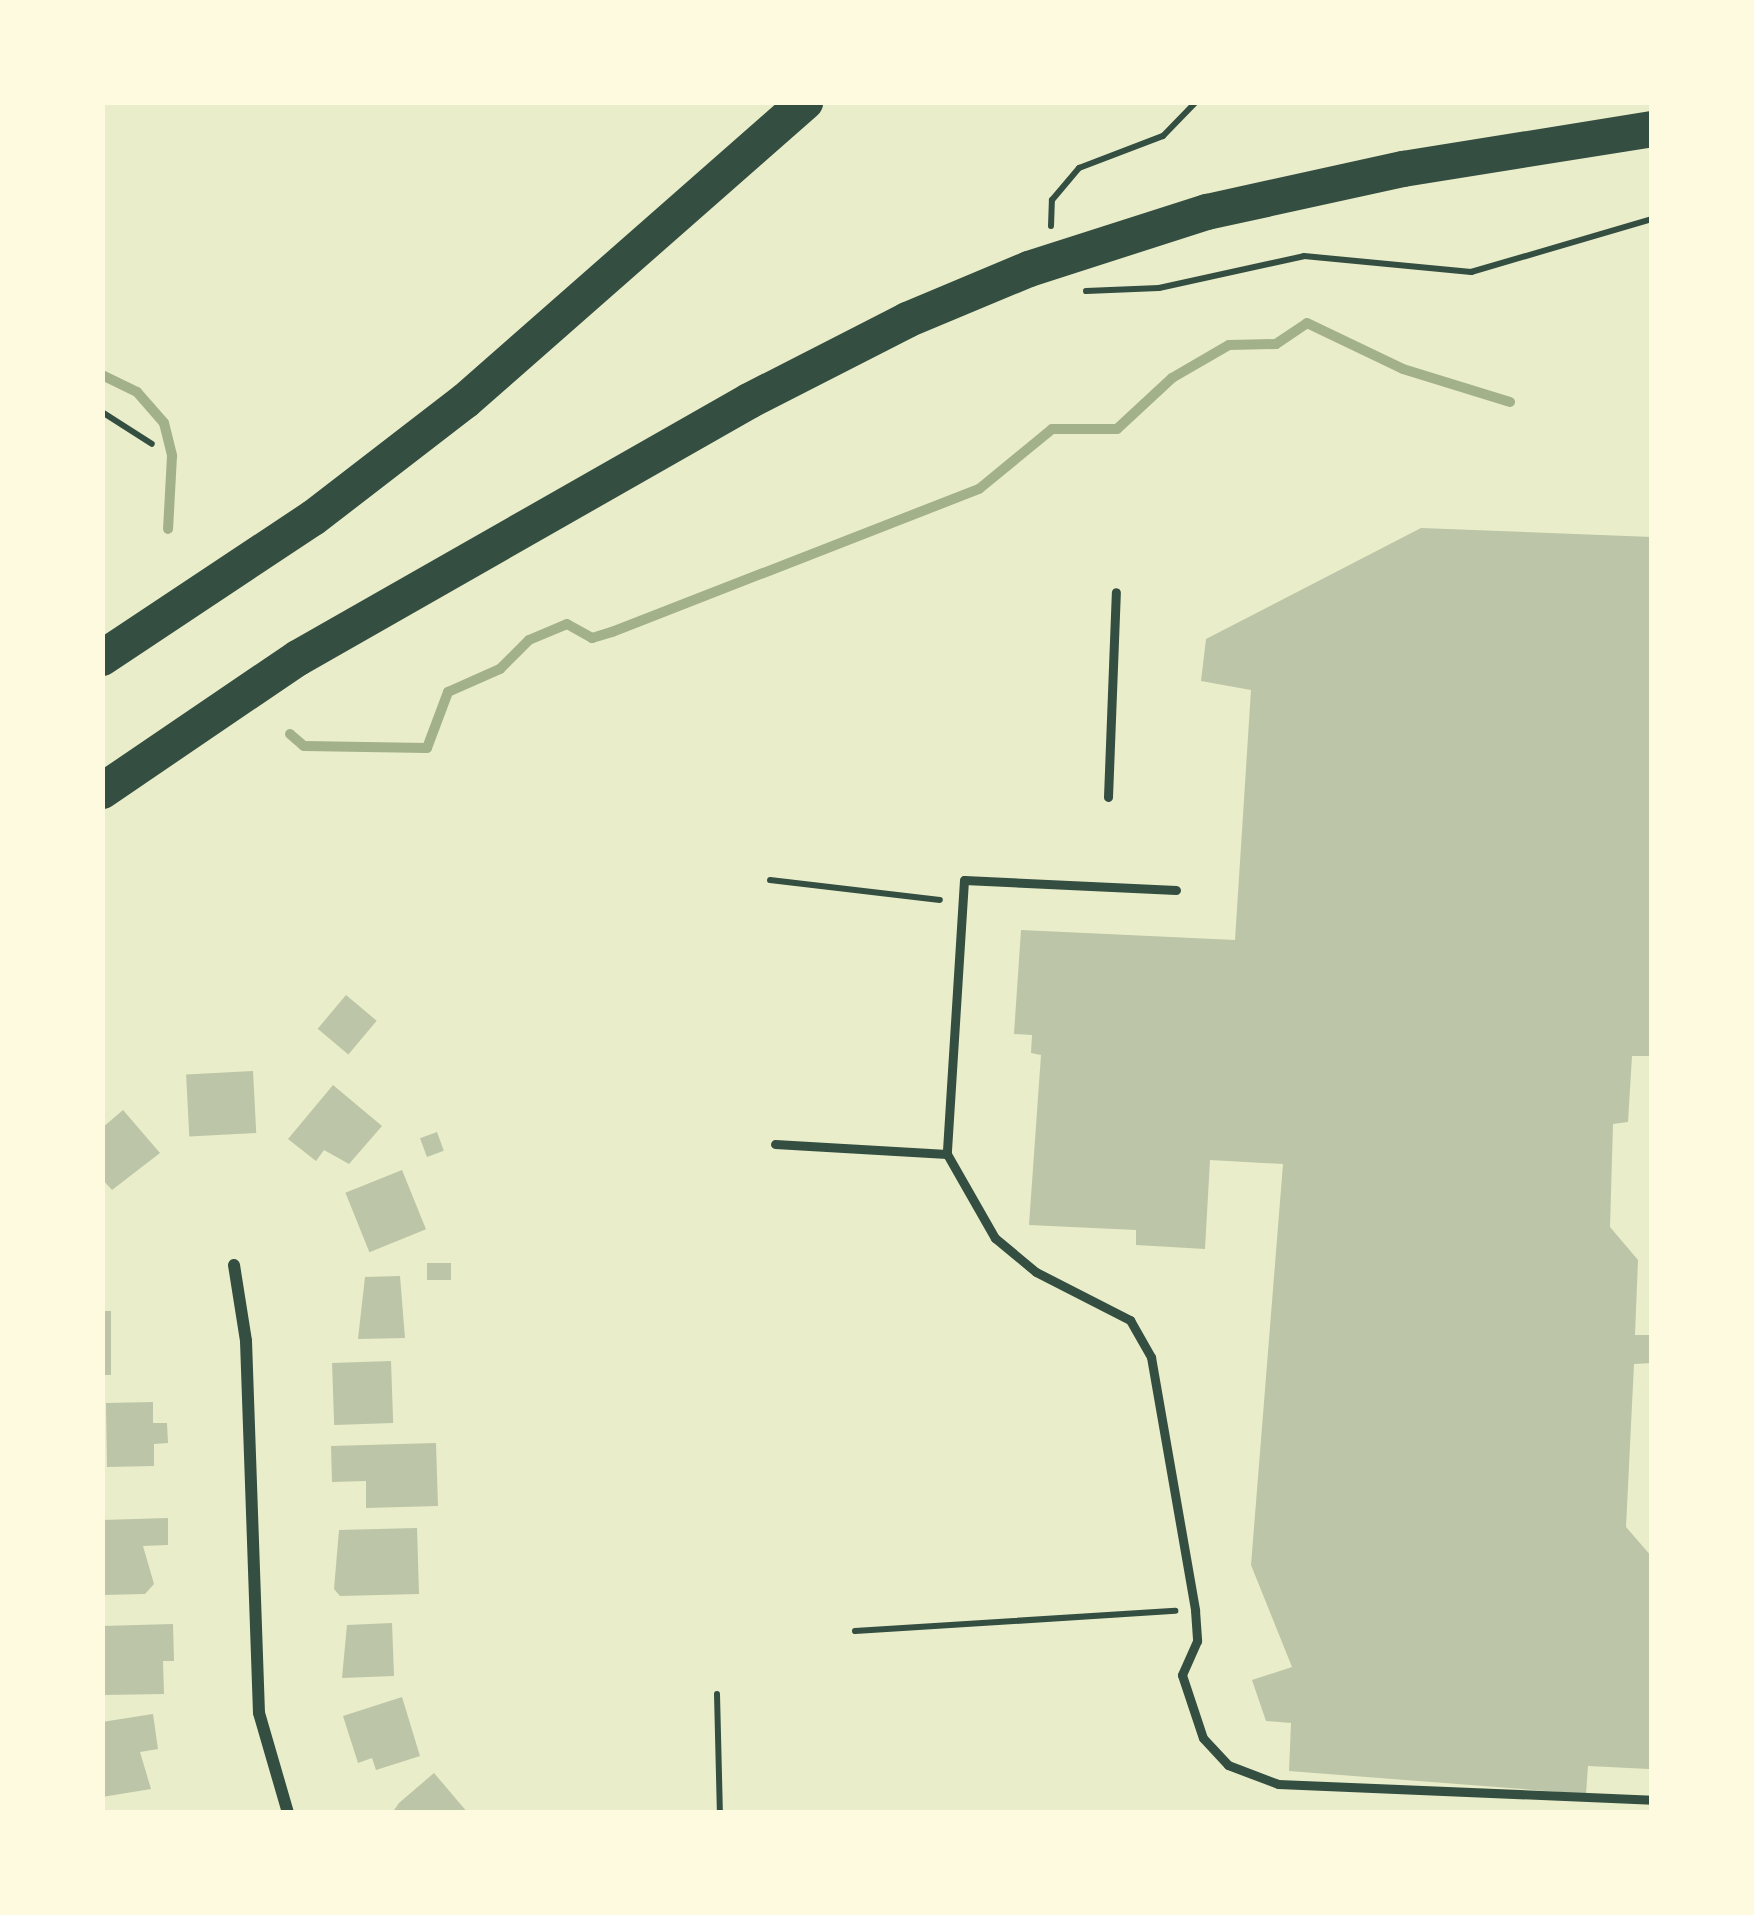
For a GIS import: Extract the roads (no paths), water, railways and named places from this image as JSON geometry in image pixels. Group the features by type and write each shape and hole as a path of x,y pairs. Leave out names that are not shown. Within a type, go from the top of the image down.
{"highway":[{"path":"102,658 313,518 595,289 805,102"},
{"path":"102,791 298,658 749,401 1029,269 1317,186 1652,129"}],"street":[{"path":"234,1265 246,1341 259,1713 288,1813"}],"lane":[{"path":"1108,797 1116,592"},
{"path":"1176,890 964,880 947,1154 994,1238 1036,1273 1130,1320 1151,1358 1196,1610 1197,1641 1182,1675 1203,1738 1228,1765 1278,1784 1652,1800"},
{"path":"775,1144 947,1154"}],"waterway":[{"path":"290,734 304,746 427,748 448,692 500,669 529,640 567,624 592,638 612,632 979,489 1052,429 1117,429 1172,378 1229,345 1276,344 1307,323 1403,369 1510,402"},
{"path":"102,375 137,392 164,423 172,456 168,529"}]}
